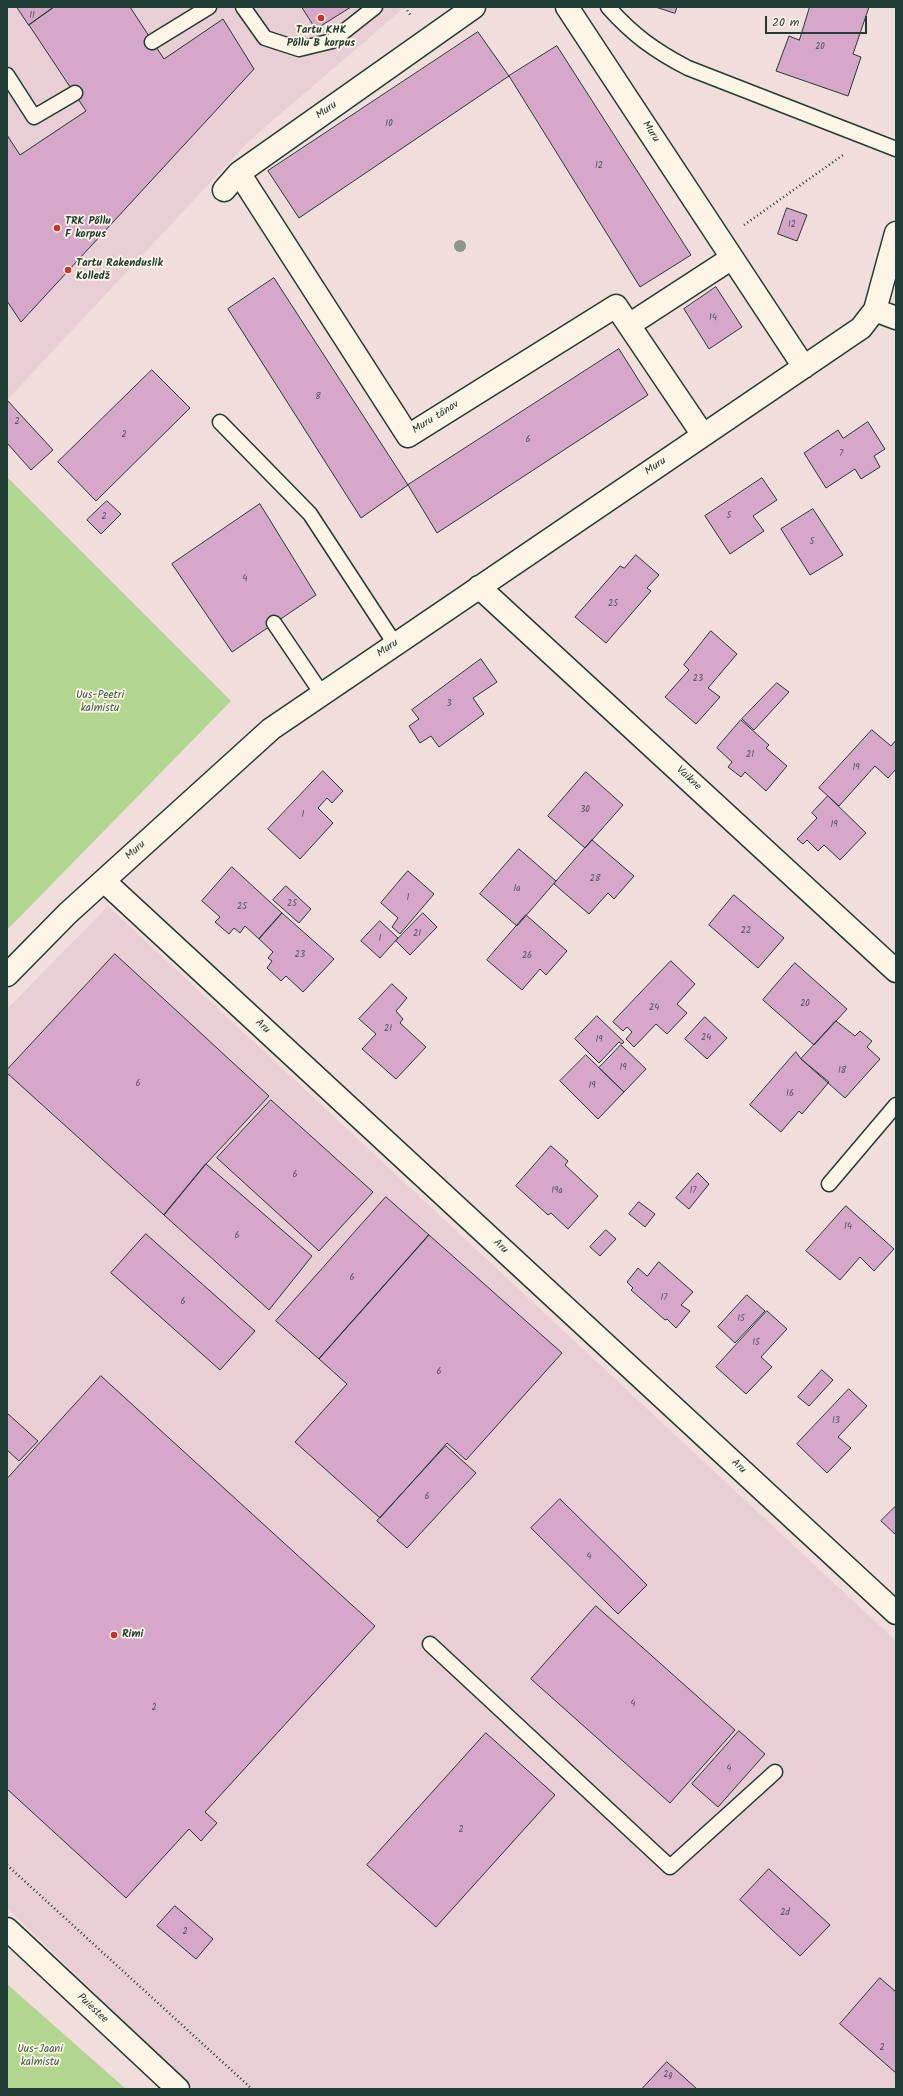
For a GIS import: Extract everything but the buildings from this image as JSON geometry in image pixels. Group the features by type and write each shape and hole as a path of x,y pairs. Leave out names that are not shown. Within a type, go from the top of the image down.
{"main road":[{"name":"Muru","path":"239,173 474,7"},
{"name":"Muru","path":"567,7 804,367"},
{"path":"224,190 239,173"},
{"name":"Muru tänav","path":"239,173 408,436 616,306 703,436"},
{"name":"Muru","path":"7,975 68,913 271,729 861,328 875,310 896,233"},
{"path":"629,325 726,249"},
{"path":"875,310 896,318"},
{"name":"Vaikne","path":"479,587 896,971"},
{"name":"Aru","path":"104,881 896,1613"},
{"name":"Puiestee","path":"7,1929 178,2089"}],"lane":[{"path":"152,42 209,7"},
{"path":"243,7 265,38 299,49 332,41 375,7"},
{"path":"608,7 628,29 663,55 688,68 896,149"},
{"path":"7,75 34,117 75,93"},
{"path":"220,422 310,514 396,644"},
{"path":"274,624 322,694"},
{"path":"829,1184 896,1105"},
{"path":"430,1644 670,1867 775,1772"}],"path":[{"path":"726,249 867,137"},
{"path":"7,1865 252,2089"}],"shaded area":[{"name":"Tartu Rakenduslik Kolledž","path":"7,7 405,7 250,140 7,400"},
{"path":"108,906 896,1641 896,2089 194,2089 7,1908 7,1009"}],"green space":[{"name":"Uus-Peetri kalmistu","path":"7,477 231,701 7,930"},
{"name":"Uus-Jaani kalmistu","path":"7,1984 126,2089 7,2089"}],"place":[{"name":"Tartu KHK Põllu B korpus","path":"321,18"},
{"name":"TRK Põllu F korpus","path":"57,228"},
{"name":"Tartu Rakenduslik Kolledž","path":"68,270"},
{"name":"Rimi","path":"114,1635"}]}
